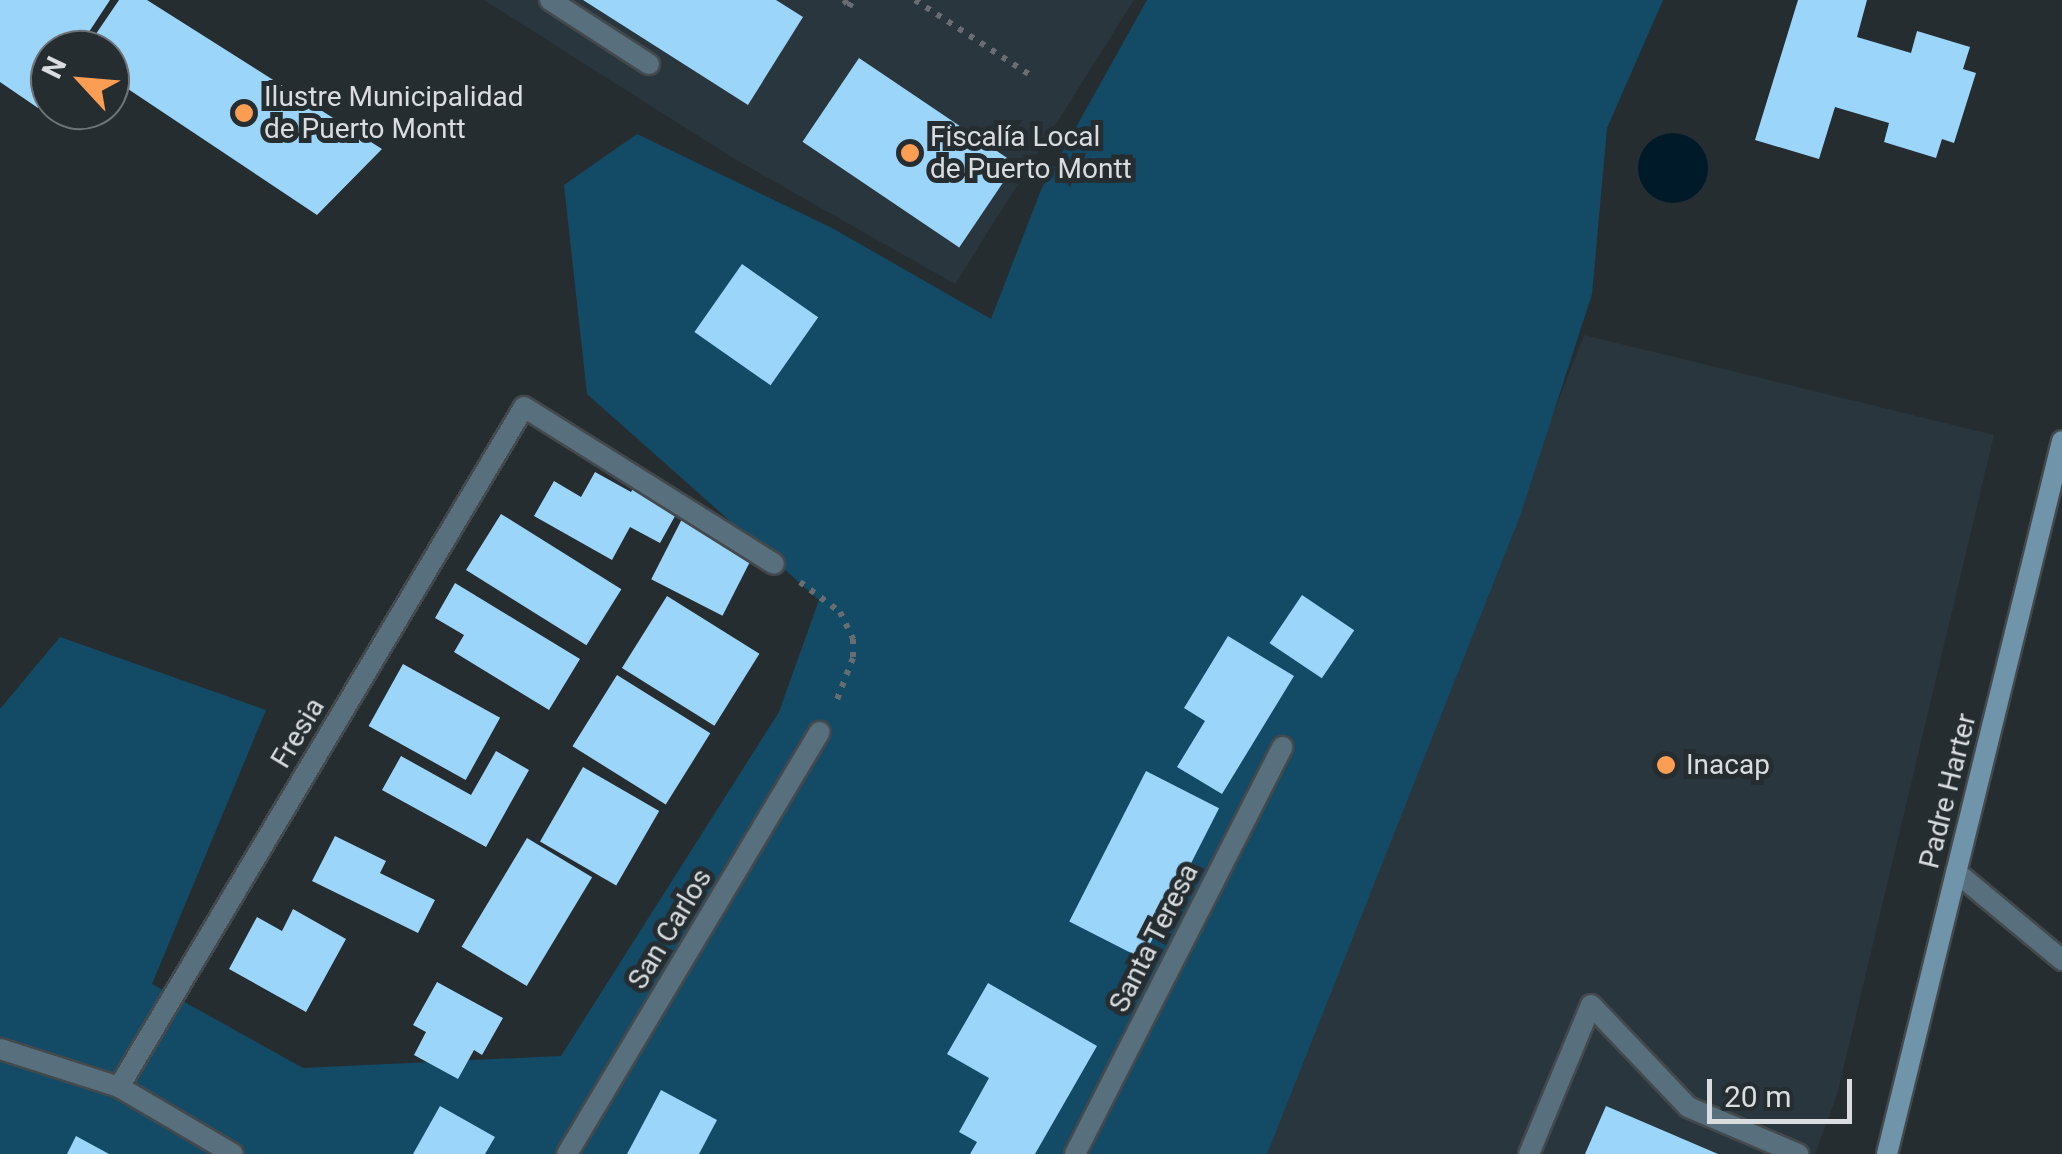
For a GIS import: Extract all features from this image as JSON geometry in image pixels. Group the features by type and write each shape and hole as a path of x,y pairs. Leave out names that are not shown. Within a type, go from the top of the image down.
{"main road":[{"name":"Padre Harter","path":"1887,1154 2062,441"}],"street":[{"path":"550,0 649,64"},
{"name":"Fresia","path":"120,1087 524,406 774,564"},
{"name":"San Carlos","path":"567,1154 820,732"},
{"name":"Santa Teresa","path":"1075,1154 1282,747"},
{"path":"1956,872 2062,960"},
{"path":"1529,1154 1591,1004 1688,1107 1798,1154"},
{"path":"0,1049 120,1087 232,1154"}],"path":[{"path":"844,0 849,7 853,0"},
{"path":"914,0 1030,75"},
{"path":"774,564 840,612 853,639 854,658 820,732"}],"shaded area":[{"path":"484,0 1134,0 955,284 733,158"},
{"path":"1147,0 1663,0 1607,128 1592,294 1520,516 1267,1154 0,1154 0,709 60,637 266,710 152,984 303,1068 561,1056 779,712 819,600 587,394 564,185 637,134 832,228 991,319 1041,190"},
{"path":"1673,133 1698,143 1708,168 1698,193 1673,203 1648,193 1638,168 1648,143"},
{"name":"Inacap","path":"1584,335 1994,435 1837,1095 1815,1154 1265,1154"}],"building":[{"path":"0,0 110,0 90,30 30,30 30,103 0,82"},
{"name":"Ilustre Municipalidad de Puerto Montt","path":"119,0 147,0 382,149 317,215 130,90 130,30 99,30"},
{"path":"583,0 776,0 803,17 748,105"},
{"path":"1798,0 1867,0 1857,37 1911,53 1917,31 1970,47 1963,69 1976,73 1954,143 1942,139 1936,158 1884,142 1889,123 1835,107 1819,159 1755,140"},
{"name":"Fiscalía Local de Puerto Montt","path":"859,58 1016,164 959,247 803,142"},
{"path":"742,264 818,317 771,385 694,332"},
{"path":"595,472 631,492 635,485 679,509 660,543 630,527 612,560 534,516 554,481 581,497"},
{"path":"501,514 621,589 586,645 466,570"},
{"path":"683,517 754,553 723,616 651,579"},
{"path":"455,583 580,659 549,710 454,652 464,635 435,618"},
{"path":"1302,595 1354,630 1322,678 1270,643"},
{"path":"667,596 759,654 714,726 622,668"},
{"path":"1228,636 1294,676 1222,794 1177,767 1205,721 1184,708"},
{"path":"403,664 500,718 466,780 369,726"},
{"path":"617,675 710,733 666,805 572,746"},
{"path":"496,751 529,770 486,847 382,790 401,756 471,795"},
{"path":"583,767 659,811 616,885 540,841"},
{"path":"1146,771 1219,808 1142,959 1069,922"},
{"path":"335,836 386,861 380,873 435,900 418,933 312,881"},
{"path":"527,838 592,877 527,986 462,947"},
{"path":"293,909 346,939 306,1012 229,969 257,917 282,931"},
{"path":"437,982 503,1018 482,1055 474,1050 458,1079 414,1055 426,1032 413,1025"},
{"path":"988,983 1097,1046 1035,1154 970,1154 977,1142 959,1132 989,1078 947,1054"},
{"path":"661,1090 717,1120 699,1154 627,1154"},
{"path":"440,1106 495,1137 485,1154 413,1154"},
{"path":"1606,1106 1718,1154 1585,1154"},
{"path":"76,1136 109,1154 67,1154"}],"place":[{"name":"Ilustre Municipalidad de Puerto Montt","path":"244,113"},
{"name":"Fiscalía Local de Puerto Montt","path":"910,153"},
{"name":"Inacap","path":"1666,765"}]}
